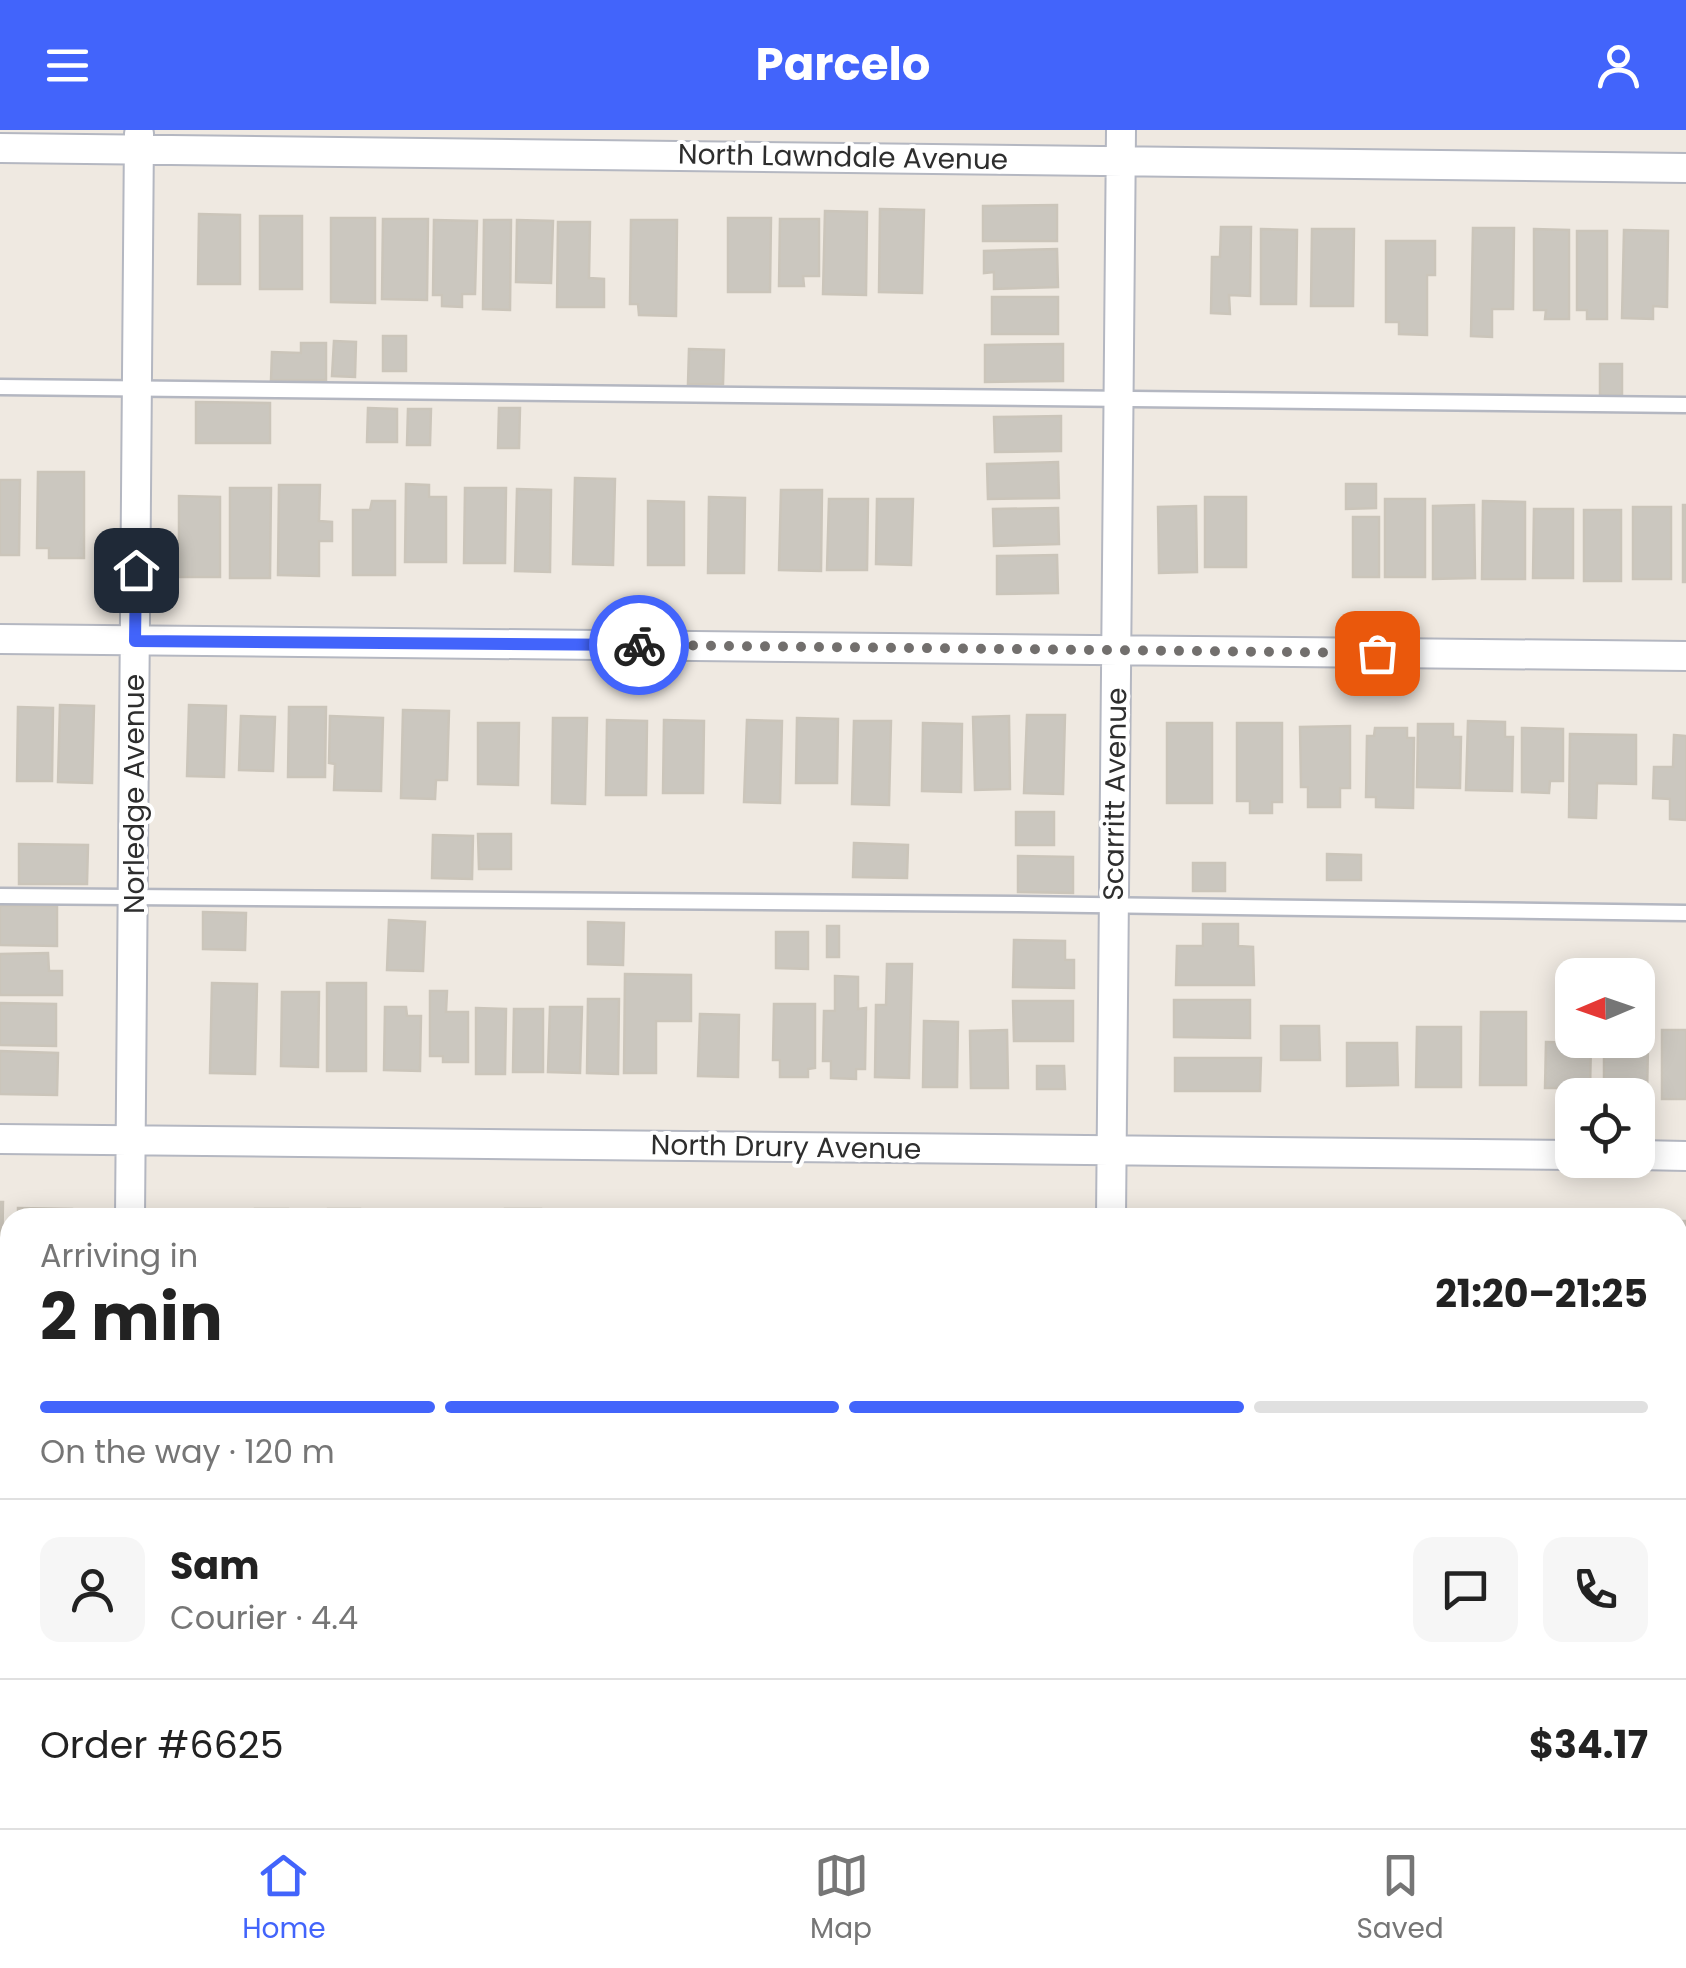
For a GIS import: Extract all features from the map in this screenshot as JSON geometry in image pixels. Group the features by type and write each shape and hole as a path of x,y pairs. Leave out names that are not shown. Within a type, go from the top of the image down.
{"street":[{"name":"Scarritt Avenue","path":"1112,1208 1121,130"},
{"name":"North Lawndale Avenue","path":"0,148 139,140 1686,168"},
{"name":"Norledge Avenue","path":"130,1208 139,140"},
{"path":"0,639 1686,656"},
{"name":"North Drury Avenue","path":"0,1139 1555,1155"},
{"path":"1655,1156 1686,1156"}],"lane":[{"path":"0,387 1686,405"},
{"path":"0,896 1686,912"}],"building":[{"path":"1057,205 1057,241 983,241 983,206"},
{"path":"880,209 924,210 922,293 879,292"},
{"path":"825,211 867,212 866,295 823,294"},
{"path":"199,214 240,215 240,284 198,284"},
{"path":"260,216 302,216 302,289 260,289"},
{"path":"331,218 375,218 375,303 331,302"},
{"path":"728,218 771,218 770,292 728,292"},
{"path":"383,219 428,219 427,300 382,299"},
{"path":"780,219 819,219 819,276 803,276 804,286 779,286"},
{"path":"434,220 477,221 475,294 462,294 462,307 442,306 442,295 433,295"},
{"path":"484,220 511,220 510,310 483,309"},
{"path":"517,220 553,221 551,283 516,282"},
{"path":"631,220 677,220 676,316 639,315 638,304 630,304"},
{"path":"558,222 590,222 589,278 604,279 604,307 557,307"},
{"path":"1221,227 1251,227 1250,296 1229,295 1230,314 1211,313 1212,257 1220,257"},
{"path":"1473,228 1514,228 1513,309 1492,309 1492,337 1471,336"},
{"path":"1261,229 1297,230 1296,304 1261,304"},
{"path":"1312,229 1354,229 1353,306 1311,306"},
{"path":"1534,229 1569,230 1569,319 1545,319 1546,310 1534,310"},
{"path":"1624,230 1668,231 1667,307 1653,306 1653,319 1622,318"},
{"path":"1577,231 1607,231 1607,319 1587,319 1587,310 1577,310"},
{"path":"1386,241 1435,241 1435,275 1427,275 1427,335 1399,334 1399,322 1386,322"},
{"path":"1057,249 1058,287 994,289 994,272 984,273 984,251"},
{"path":"992,297 1058,297 1058,334 992,334"},
{"path":"383,336 406,336 406,371 383,371"},
{"path":"334,341 356,342 355,377 332,376"},
{"path":"301,343 326,343 326,380 271,380 272,352 301,353"},
{"path":"1063,344 1063,381 985,382 985,345"},
{"path":"689,349 724,350 723,384 688,384"},
{"path":"1600,364 1622,364 1622,395 1600,395"},
{"path":"196,402 270,403 270,443 196,443"},
{"path":"368,408 397,409 397,442 367,442"},
{"path":"499,408 520,408 519,448 498,448"},
{"path":"408,409 431,409 430,445 407,445"},
{"path":"1061,416 1061,451 995,452 994,417"},
{"path":"1058,462 1059,498 988,499 987,464"},
{"path":"38,472 84,472 84,558 49,558 49,548 37,548"},
{"path":"575,478 615,479 613,565 573,564"},
{"path":"0,480 20,480 19,555 0,555"},
{"path":"406,484 429,485 429,497 446,497 446,562 405,562"},
{"path":"1346,484 1376,484 1376,508 1346,509"},
{"path":"279,485 320,485 319,521 332,522 332,541 319,541 319,576 278,575"},
{"path":"230,488 271,488 270,578 230,578"},
{"path":"465,488 506,488 505,563 464,563"},
{"path":"517,489 551,490 550,572 515,571"},
{"path":"781,490 822,490 821,571 779,570"},
{"path":"179,496 220,497 220,577 179,577"},
{"path":"709,497 745,498 744,573 708,573"},
{"path":"1205,497 1246,497 1246,567 1205,567"},
{"path":"829,499 868,499 867,570 827,570"},
{"path":"877,499 913,499 911,565 876,564"},
{"path":"1385,499 1425,499 1425,577 1385,577"},
{"path":"372,501 395,501 395,575 353,575 353,510 370,510"},
{"path":"648,501 684,502 684,565 648,565"},
{"path":"1483,501 1525,502 1525,579 1482,579"},
{"path":"1474,505 1475,578 1433,579 1433,506"},
{"path":"1686,505 1686,582 1683,582"},
{"path":"1196,506 1197,572 1159,573 1158,507"},
{"path":"1633,507 1671,507 1671,579 1633,579"},
{"path":"1058,508 1059,544 994,546 993,509"},
{"path":"1534,509 1573,509 1573,578 1533,578"},
{"path":"1584,510 1621,510 1621,581 1584,581"},
{"path":"1353,517 1379,517 1379,577 1353,577"},
{"path":"1057,555 1058,593 997,594 997,556"},
{"path":"60,705 94,706 92,783 58,782"},
{"path":"189,705 226,706 224,777 187,776"},
{"path":"18,707 53,708 52,781 17,781"},
{"path":"289,707 326,707 325,777 288,777"},
{"path":"403,710 449,711 447,780 436,780 435,799 401,798"},
{"path":"1027,715 1065,715 1063,794 1024,793"},
{"path":"241,716 275,717 273,771 239,770"},
{"path":"330,716 383,718 381,791 334,790 335,764 329,763"},
{"path":"1009,716 1010,789 975,790 973,717"},
{"path":"553,718 587,718 585,804 552,803"},
{"path":"797,718 838,719 837,783 796,783"},
{"path":"607,720 647,721 646,795 606,795"},
{"path":"664,720 704,721 703,793 663,793"},
{"path":"747,720 782,721 780,803 744,802"},
{"path":"854,721 891,721 889,805 852,804"},
{"path":"1468,721 1505,722 1505,737 1513,737 1512,791 1466,790"},
{"path":"478,723 519,723 518,785 478,784"},
{"path":"923,723 962,724 961,792 922,791"},
{"path":"1167,723 1212,723 1212,803 1167,803"},
{"path":"1237,723 1282,723 1282,802 1272,802 1272,813 1250,813 1250,801 1237,801"},
{"path":"1418,724 1453,724 1453,737 1461,737 1460,788 1417,787"},
{"path":"1350,726 1350,788 1340,788 1340,807 1308,807 1308,787 1301,787 1300,727"},
{"path":"1375,728 1407,728 1407,738 1414,738 1413,808 1376,807 1376,797 1366,797 1367,736 1374,736"},
{"path":"1522,728 1563,729 1563,781 1550,781 1549,793 1522,792"},
{"path":"1570,734 1636,735 1636,784 1597,783 1596,818 1569,817"},
{"path":"1674,735 1686,736 1686,820 1670,819 1670,799 1653,798 1654,767 1673,767"},
{"path":"1016,812 1054,812 1054,845 1016,845"},
{"path":"478,834 511,834 511,869 479,869"},
{"path":"433,835 473,836 472,879 432,878"},
{"path":"854,843 908,845 907,878 853,877"},
{"path":"19,844 88,845 87,884 19,884"},
{"path":"1327,854 1361,855 1361,880 1327,880"},
{"path":"1018,856 1073,857 1073,893 1018,892"},
{"path":"1193,863 1225,863 1225,891 1193,891"},
{"path":"0,906 57,906 57,946 0,945"},
{"path":"203,912 246,913 245,950 203,949"},
{"path":"389,920 425,922 423,971 387,970"},
{"path":"588,922 624,923 623,965 588,964"},
{"path":"1203,924 1238,924 1238,946 1253,947 1254,985 1176,985 1177,946 1203,946"},
{"path":"827,926 839,926 839,957 827,957"},
{"path":"776,932 808,932 808,969 776,968"},
{"path":"1014,940 1065,941 1065,960 1074,960 1074,988 1013,987"},
{"path":"48,953 49,971 62,971 62,995 0,995 0,954"},
{"path":"887,964 912,964 909,1078 875,1077 876,1005 886,1005"},
{"path":"625,974 691,975 691,1021 656,1021 656,1073 624,1073"},
{"path":"835,976 858,977 858,1009 866,1008 865,1069 856,1069 856,1079 831,1078 831,1061 823,1061 824,1011 835,1011"},
{"path":"212,983 257,984 255,1074 210,1073"},
{"path":"327,983 366,983 366,1071 327,1071"},
{"path":"430,991 447,991 446,1012 468,1012 468,1062 443,1062 443,1056 430,1056"},
{"path":"282,992 319,992 318,1067 281,1066"},
{"path":"588,999 619,999 618,1074 587,1073"},
{"path":"1174,1000 1250,1000 1250,1038 1174,1037"},
{"path":"1013,1001 1073,1001 1073,1041 1014,1041"},
{"path":"0,1003 56,1004 56,1046 0,1045"},
{"path":"774,1004 815,1004 815,1068 808,1069 808,1077 780,1077 780,1060 773,1060"},
{"path":"385,1007 406,1007 407,1016 421,1016 420,1071 384,1070"},
{"path":"550,1007 582,1007 580,1073 548,1072"},
{"path":"476,1008 506,1009 505,1074 476,1074"},
{"path":"514,1009 543,1009 543,1072 513,1072"},
{"path":"1481,1012 1526,1012 1526,1085 1480,1085"},
{"path":"700,1014 739,1015 738,1077 698,1076"},
{"path":"924,1021 958,1022 957,1087 923,1087"},
{"path":"1281,1026 1319,1026 1320,1060 1281,1060"},
{"path":"1417,1027 1461,1027 1461,1087 1416,1087"},
{"path":"1007,1030 1008,1088 971,1088 970,1031"},
{"path":"1662,1030 1686,1030 1686,1099 1662,1099"},
{"path":"1546,1042 1555,1042 1555,1058 1591,1058 1590,1078 1555,1078 1555,1088 1545,1088"},
{"path":"1347,1043 1397,1043 1398,1085 1347,1086"},
{"path":"0,1051 58,1053 57,1095 0,1094"},
{"path":"1175,1058 1261,1058 1260,1091 1175,1091"},
{"path":"1604,1058 1648,1058 1647,1078 1604,1078"},
{"path":"1037,1066 1064,1066 1065,1089 1037,1089"}],"way so far":[{"path":"639,645 1377,653"}],"route":[{"path":"136,570 135,641 639,645"}]}
